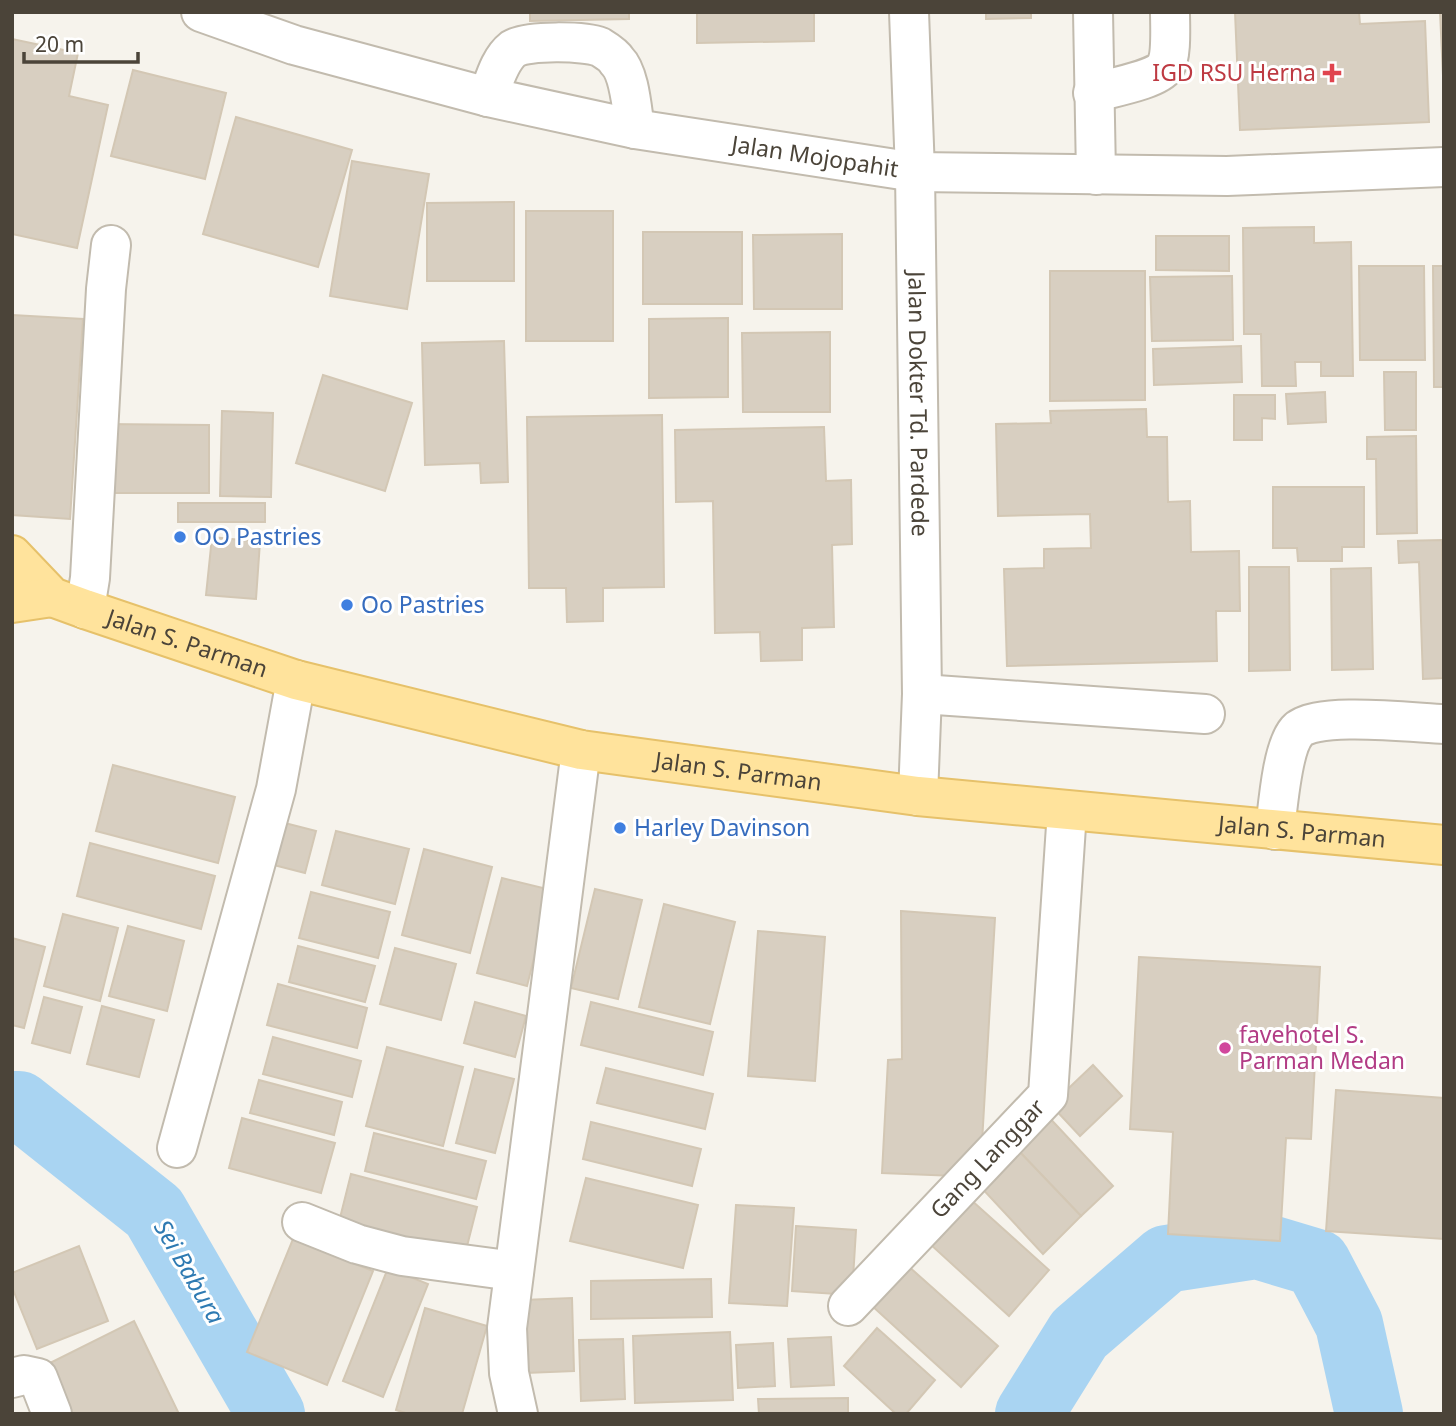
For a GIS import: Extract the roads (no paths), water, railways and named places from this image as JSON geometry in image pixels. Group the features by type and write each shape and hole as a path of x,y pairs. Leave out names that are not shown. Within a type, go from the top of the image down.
{"main road":[{"name":"Jalan S. Parman","path":"12,555 69,603"},
{"name":"Jalan S. Parman","path":"12,603 69,603 296,680 581,750 918,796 1444,845"}],"street":[{"name":"Jalan Mojopahit","path":"201,12 294,45 488,97 635,129 915,172 1227,176 1444,167"},
{"name":"Jalan Dokter Td. Pardede","path":"909,12 915,172 922,694 918,796"},
{"path":"1093,12 1096,176"},
{"path":"1093,93 1157,75 1165,67 1170,12"},
{"path":"488,97 500,66 514,49 537,43 599,47 619,62 628,88 635,129"},
{"path":"69,603 90,578 105,303 111,245"},
{"path":"177,1148 276,789 296,680"},
{"path":"922,694 1205,714"},
{"path":"1275,830 1289,745 1294,734 1302,727 1315,721 1332,719 1444,724"},
{"path":"518,1414 509,1373 507,1328 581,750"},
{"name":"Gang Langgar","path":"848,1306 1048,1095 1067,811"},
{"path":"302,1222 358,1244 402,1256 514,1271"},
{"path":"12,1378 24,1375 38,1378 52,1414"}],"waterway":[{"name":"Sei Babura","path":"12,1105 19,1105 154,1212 271,1414"},
{"name":"Sei Babura","path":"1029,1414 1079,1334 1166,1259 1257,1245 1317,1263 1349,1324 1369,1414"}],"place":[{"name":"IGD RSU Herna","path":"1332,73"},
{"name":"OO Pastries","path":"180,537"},
{"name":"Oo Pastries","path":"347,605"},
{"name":"Harley Davinson","path":"620,828"},
{"name":"favehotel S. Parman Medan","path":"1225,1048"}]}
